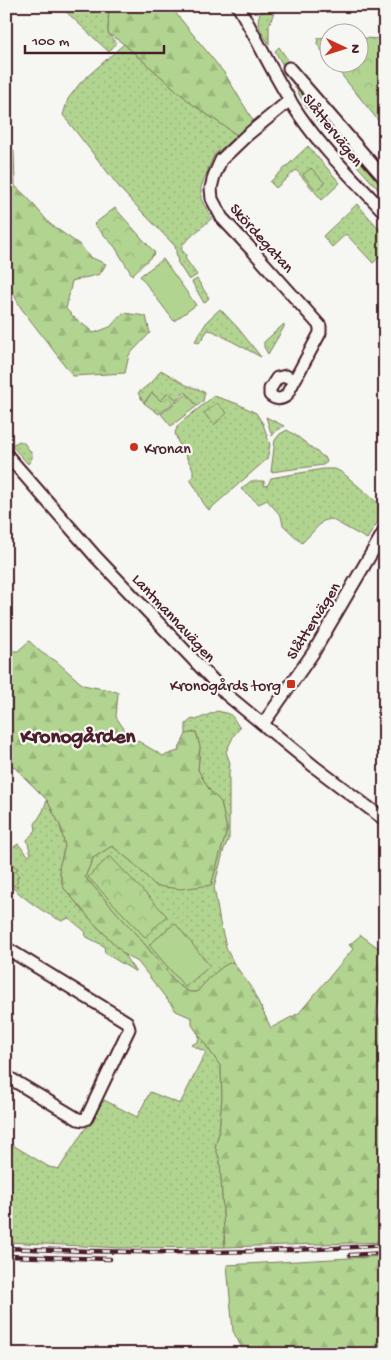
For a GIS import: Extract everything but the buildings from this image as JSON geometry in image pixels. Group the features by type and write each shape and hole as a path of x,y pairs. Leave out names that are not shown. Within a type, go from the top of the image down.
{"street":[{"name":"Slåttervägen","path":"243,8 290,100 309,128 353,180 385,213"},
{"path":"289,68 385,179"},
{"name":"Skördegatan","path":"290,100 246,136 221,160 211,188 212,199 222,218 254,250 320,326 320,333 294,380"},
{"name":"Lantmannavägen","path":"6,454 96,557 226,694 321,772 385,820"},
{"name":"Slåttervägen","path":"262,724 313,653 385,530"},
{"path":"6,948 130,1025 86,1118 83,1120 78,1120 6,1076"}],"green space":[{"path":"60,6 109,6 108,33 116,43 109,52"},
{"path":"109,6 170,6 225,74 254,122 237,135 192,104 124,44 108,33"},
{"path":"265,6 276,6 269,26 269,44 260,30 258,21 261,11"},
{"path":"368,38 385,39 385,129 339,72 368,72"},
{"path":"124,44 192,104 237,135 214,155 201,187 201,199 212,218 183,244 181,249 197,275 189,280 178,263 175,246 123,192 63,115 68,99 81,82"},
{"path":"279,47 319,106 385,183 385,197 305,105 275,51"},
{"path":"6,133 14,152 15,186 50,224 80,245 90,257 106,264 100,274 72,281 66,309 94,333 110,327 123,313 146,316 150,333 129,355 125,373 73,376 21,308 6,280"},
{"path":"308,146 340,183 322,200 296,170 276,188 270,182"},
{"path":"311,168 325,183 316,190 303,175"},
{"path":"357,204 385,235 385,252 373,263 346,234 332,247 323,236"},
{"path":"115,208 155,253 132,275 115,247 94,224"},
{"path":"163,259 196,305 174,321 140,276"},
{"path":"197,279 209,298 204,303 192,282"},
{"path":"220,309 261,357 213,331 208,330 199,343 195,341 208,320"},
{"path":"284,324 268,354 264,347 264,342"},
{"path":"161,370 186,385 205,392 203,401 197,406 186,392 177,400 168,393 161,401 152,393 144,403 138,393 153,381"},
{"path":"168,392 177,400 159,414 144,403 152,393 161,401"},
{"path":"187,394 197,406 171,426 161,414"},
{"path":"214,396 238,404 256,413 263,424 270,445 267,459 209,510 190,480 193,476 193,469 175,433 178,425"},
{"path":"217,403 227,413 214,425 204,413"},
{"path":"266,417 284,426 272,436"},
{"path":"287,430 326,459 327,462 323,465 271,472 275,440"},
{"path":"20,441 24,443 32,454 28,464 11,445"},
{"path":"323,469 335,469 343,473 380,505 383,511 382,515 367,539 331,519 323,521 302,543 283,525 281,516 267,500 259,504 241,489 251,481 264,481 264,486 268,485 271,478"},
{"path":"29,641 42,653 56,661 83,685 118,692 116,717 128,735 163,756 178,751 186,734 196,732 200,747 198,770 210,791 221,802 227,830 211,885 181,889 156,886 132,862 112,846 93,858 85,877 177,984 189,992 197,992 219,970 233,962 252,989 271,1028 299,1013 353,949 349,945 361,935 377,947 385,950 385,993 379,999 376,1014 382,1023 385,1024 385,1242 225,1247 220,1160 215,1147 219,1133 222,1097 221,1067 192,1025 192,1018 176,1011 138,962 124,954 63,887 59,868 65,846 60,825 47,800 6,759 6,651 18,651"},
{"path":"217,711 230,715 240,728 234,735 226,752 230,763 229,838 224,849 214,887 220,923 227,950 233,962 219,970 197,992 189,992 177,984 85,877 93,858 112,846 132,862 211,885 227,830 221,802 210,791 198,770 200,747 196,732 186,734 186,724 192,719 196,720"},
{"path":"47,800 60,825 65,846 59,868 63,887 124,954 136,972 105,953 104,946 85,936 86,932 69,918 62,921 46,913 6,882 6,848 11,849 18,844 29,856 31,854 27,840 36,830 35,824"},
{"path":"110,856 167,916 145,937 88,877"},
{"path":"9,861 18,869 15,872 19,876 16,879 18,885 16,887 6,879 6,864"},
{"path":"175,923 210,966 185,987 149,945"},
{"path":"199,1035 221,1067 222,1097 219,1133 215,1147 220,1160 225,1247 120,1248 6,1242 6,1141 49,1167 59,1169 104,1100 137,1117 150,1092 180,1104 206,1052 191,1045 198,1042"},
{"path":"385,1256 385,1354 245,1354 233,1331 227,1265"}],"railway":[{"path":"6,1248 195,1252 385,1245"},
{"path":"350,1255 385,1253"},
{"path":"6,1256 110,1259"}],"place":[{"name":"Kronan","path":"134,447"},
{"name":"Kronogårds torg","path":"291,684"}],"district":[{"name":"Kronogården","path":"78,735"}]}
